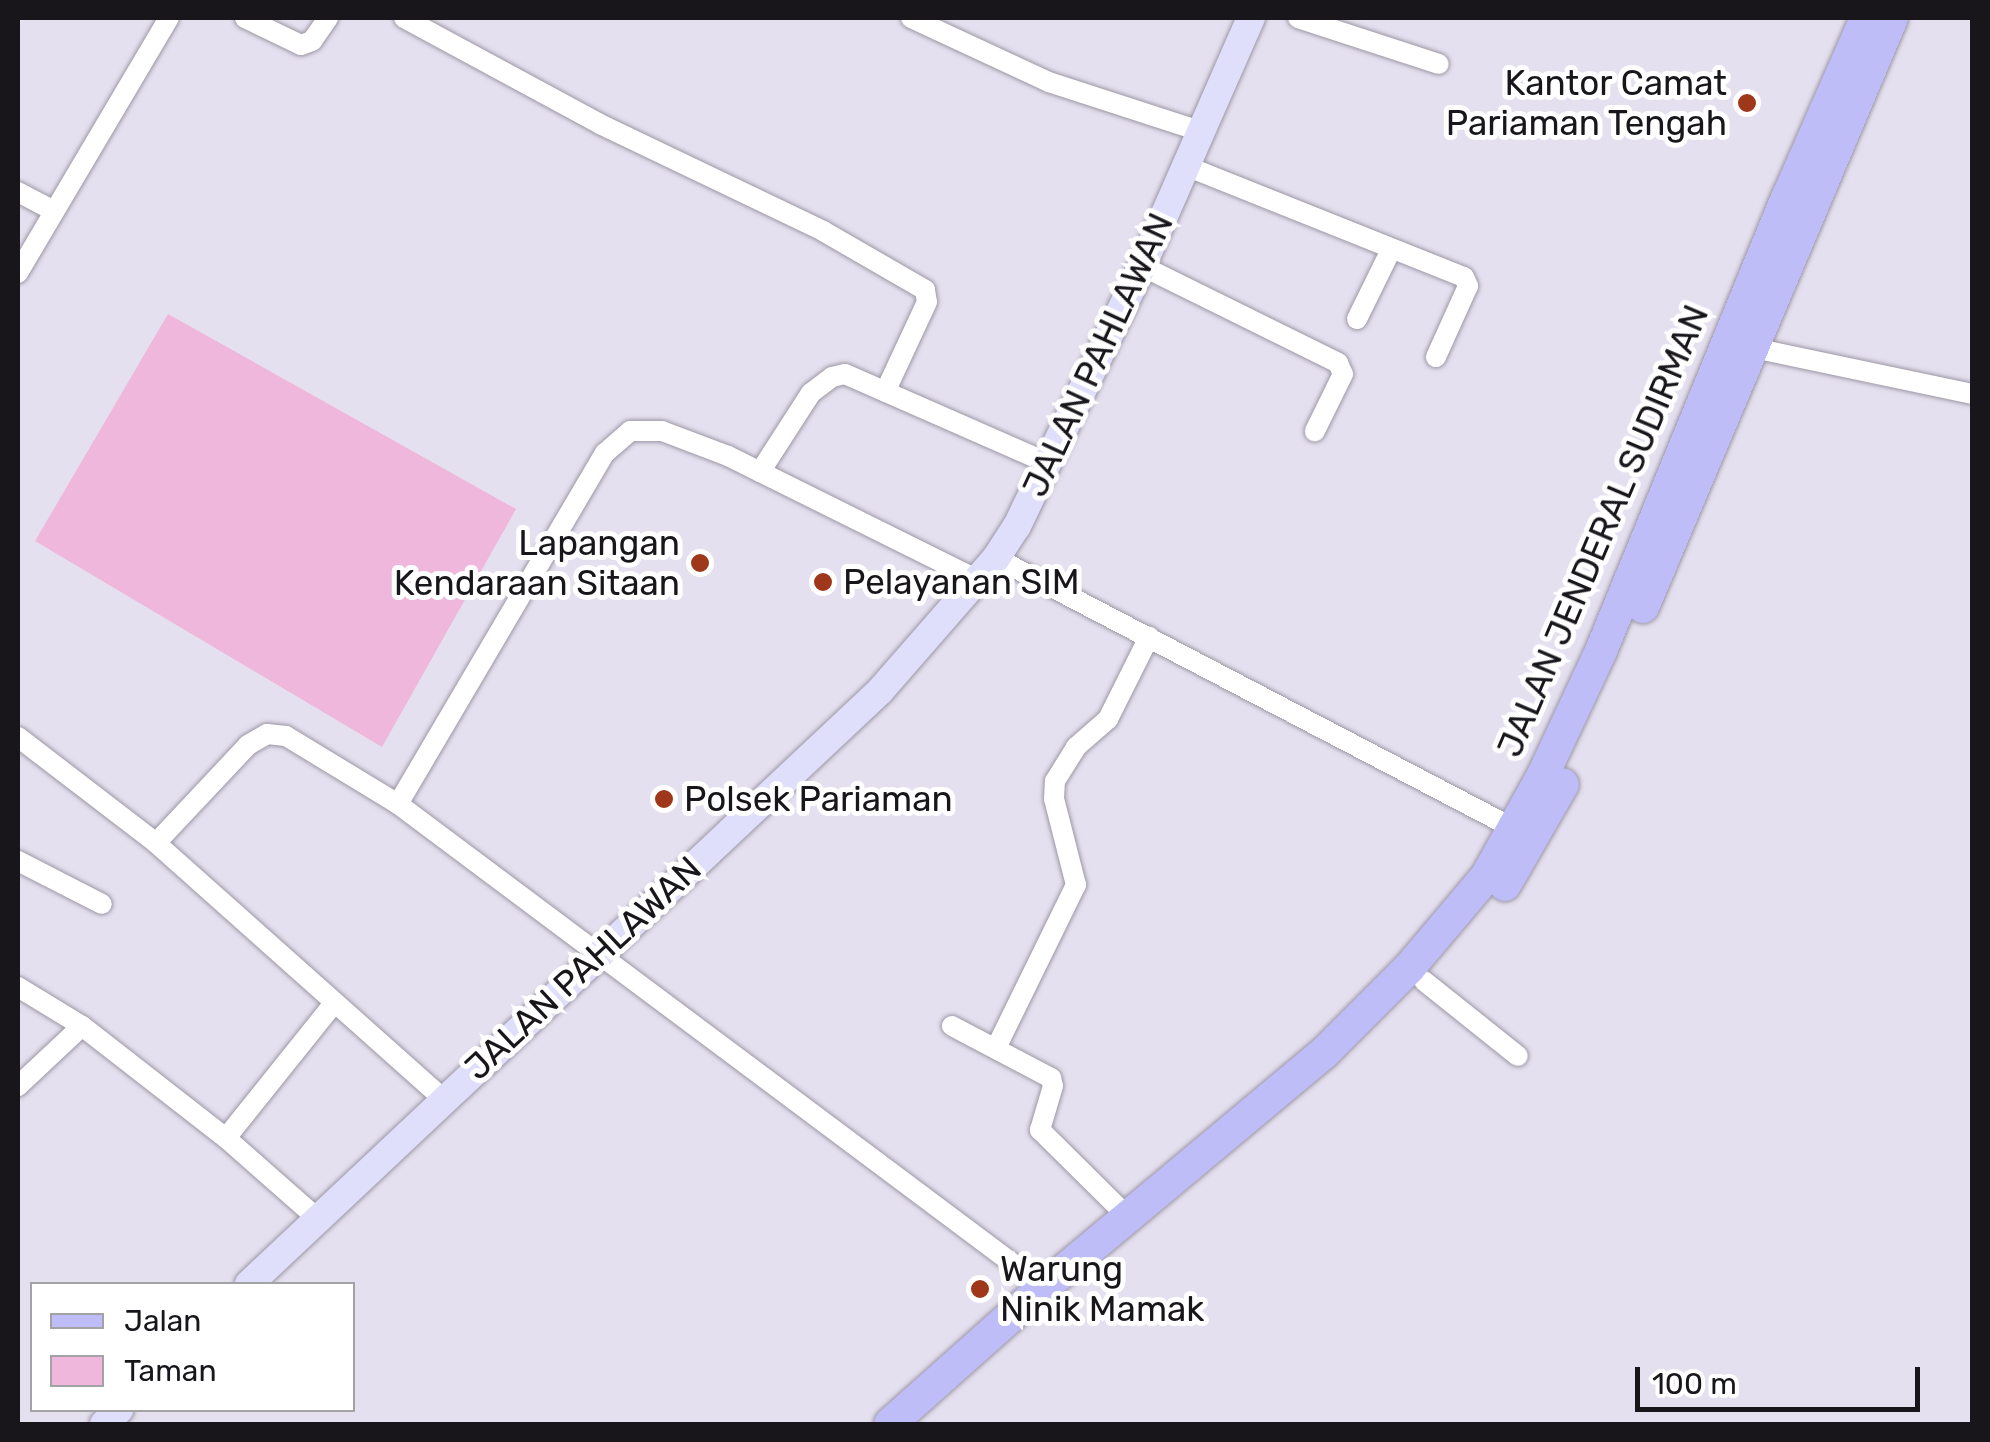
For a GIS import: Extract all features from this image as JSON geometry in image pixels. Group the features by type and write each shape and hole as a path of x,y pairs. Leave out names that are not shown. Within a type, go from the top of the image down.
{"main road":[{"name":"JALAN JENDERAL SUDIRMAN","path":"922,1424 1206,1166 1324,1052 1409,968 1486,877 1611,655 1749,346 1866,18"},
{"name":"JALAN JENDERAL SUDIRMAN","path":"890,1424 1128,1216 1206,1166 1338,1069 1424,981 1502,889 1534,838 1799,200 1892,18"}],"street":[{"path":"18,273 169,18"},
{"path":"245,18 301,45 312,41 328,18"},
{"path":"404,18 600,124 823,231 925,290 927,302 884,392"},
{"path":"911,18 1049,82 1200,131"},
{"name":"JALAN PAHLAWAN","path":"251,1282 880,690 996,558 1048,464 1142,266 1251,18"},
{"path":"1298,18 1439,64"},
{"path":"1186,166 1459,274 1468,281 1436,357"},
{"path":"18,192 54,210"},
{"path":"1357,319 1391,250"},
{"path":"1142,266 1338,363 1342,374 1315,431"},
{"path":"1749,346 1968,393"},
{"path":"760,472 820,384 845,374 1048,464"},
{"path":"398,804 605,453 620,436 640,429 662,431 760,472 978,580"},
{"path":"996,558 1514,828"},
{"path":"996,1048 1076,885 1054,799 1054,781 1076,748 1108,719 1149,637"},
{"path":"156,842 248,745 267,734 286,736 398,804 1044,1287"},
{"path":"18,737 156,842 443,1098"},
{"path":"18,861 102,904"},
{"path":"1424,981 1518,1056"},
{"path":"18,987 82,1026 226,1138 318,1218"},
{"path":"226,1138 334,1003"},
{"path":"18,1086 82,1026"},
{"path":"952,1026 1051,1078 1040,1130 1128,1216"}],"green space":[{"path":"168,314 516,509 382,747 35,541"}],"place":[{"name":"Kantor Camat Pariaman Tengah","path":"1747,103"},
{"name":"Lapangan Kendaraan Sitaan","path":"700,563"},
{"name":"Pelayanan SIM","path":"823,582"},
{"name":"Polsek Pariaman","path":"664,799"},
{"name":"Warung Ninik Mamak","path":"980,1289"}]}
